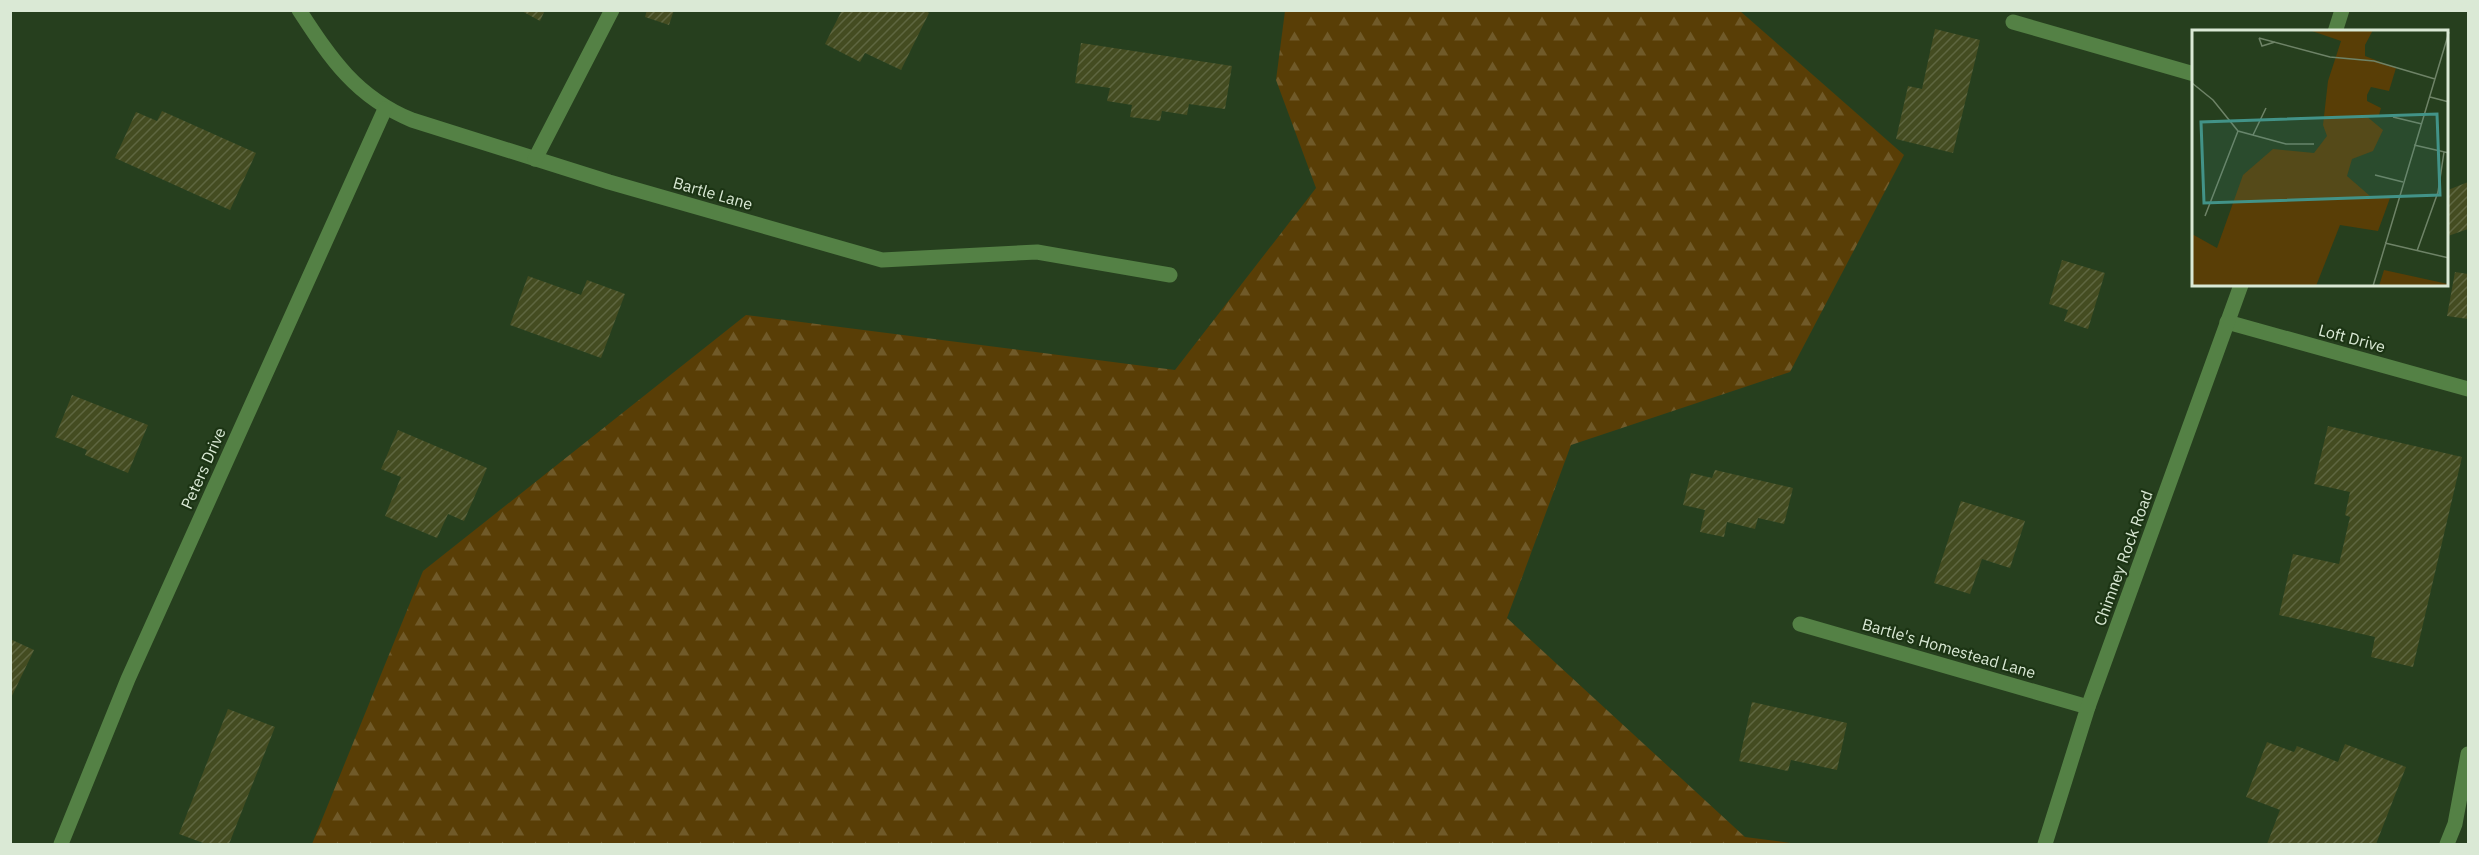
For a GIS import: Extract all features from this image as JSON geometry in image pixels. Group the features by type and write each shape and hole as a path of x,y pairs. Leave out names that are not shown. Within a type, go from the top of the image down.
{"street":[{"name":"Bartle Lane","path":"299,10 324,48 364,94 385,109 412,120 535,159 882,260 1037,252 1170,275"},
{"path":"535,159 612,10"},
{"path":"2336,30 2342,10"},
{"path":"2013,22 2192,73"},
{"name":"Peters Drive","path":"61,844 128,679 385,109"},
{"name":"Chimney Rock Road","path":"2045,844 2088,707 2241,286"},
{"name":"Loft Drive","path":"2227,322 2469,389"},
{"name":"Bartle's Homestead Lane","path":"1800,624 2088,707"},
{"path":"2447,844 2455,824 2469,754"}],"green space":[{"path":"1285,11 1740,11 1904,155 1790,372 1571,445 1507,618 1745,837 1798,844 312,844 423,571 746,315 1175,370 1316,188 1276,80"}],"building":[{"path":"520,10 545,10 540,21"},
{"path":"647,10 674,10 669,25 645,17"},
{"path":"842,10 925,10 929,13 901,70 865,53 860,62 825,44"},
{"path":"1935,29 1980,40 1953,153 1896,139 1908,86 1922,89"},
{"path":"1081,43 1232,66 1225,109 1189,104 1187,115 1162,111 1160,121 1130,117 1132,105 1107,101 1110,88 1075,83"},
{"path":"162,111 256,153 230,210 115,158 136,112 157,121"},
{"path":"2468,182 2468,229 2449,236 2449,190"},
{"path":"2062,260 2105,273 2088,329 2064,321 2068,310 2049,304"},
{"path":"2455,272 2468,274 2468,319 2447,316"},
{"path":"528,276 581,295 587,280 625,294 601,358 510,325"},
{"path":"72,395 148,425 128,473 85,455 87,450 55,437"},
{"path":"2328,426 2462,457 2413,667 2371,657 2375,637 2279,615 2293,554 2339,564 2350,517 2345,515 2350,492 2314,484"},
{"path":"398,430 487,468 464,521 448,514 437,538 385,516 401,477 381,469"},
{"path":"1715,470 1793,488 1784,524 1758,518 1755,529 1727,522 1724,537 1700,532 1705,510 1683,505 1691,473 1712,478"},
{"path":"1961,501 2025,521 2010,568 1982,559 1970,594 1934,583"},
{"path":"10,639 34,650 10,700"},
{"path":"1752,702 1847,723 1837,770 1791,760 1788,771 1739,761"},
{"path":"228,709 275,727 229,844 206,844 179,834"},
{"path":"2267,742 2294,752 2297,746 2338,762 2345,744 2406,767 2376,844 2267,844 2280,810 2246,797"}]}
